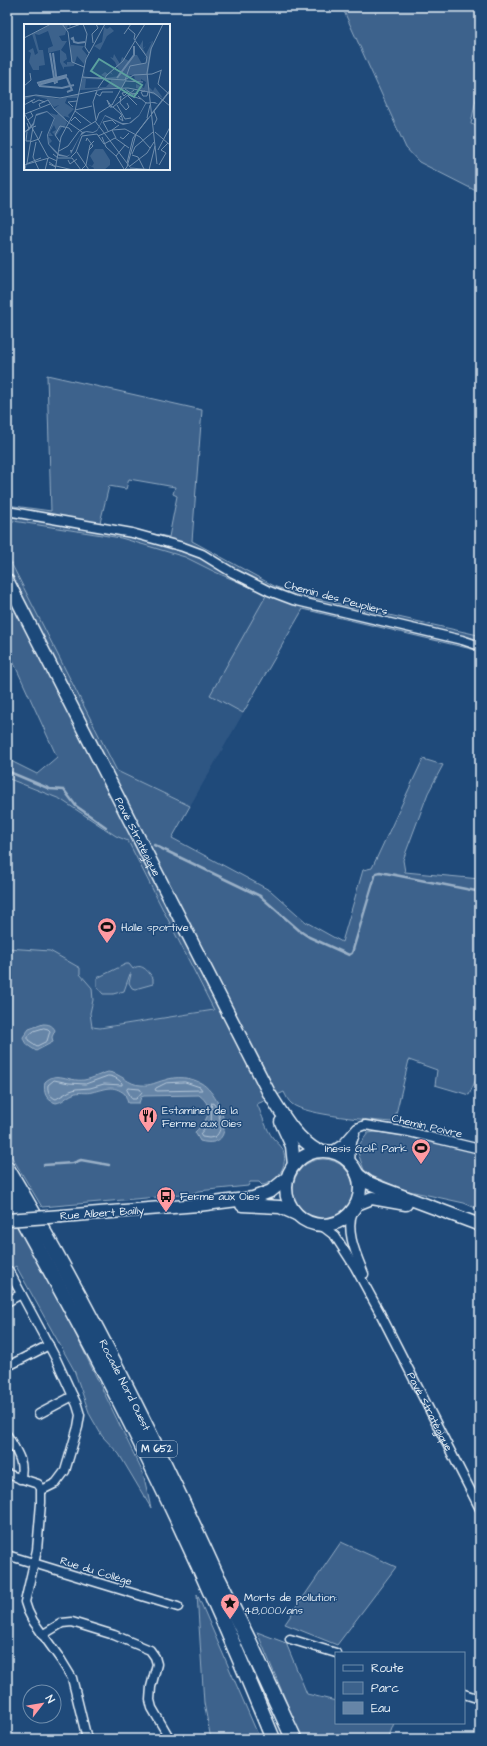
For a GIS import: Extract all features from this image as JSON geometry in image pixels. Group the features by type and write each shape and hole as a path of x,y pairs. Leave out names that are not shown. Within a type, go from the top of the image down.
{"highway":[{"name":"Rocade Nord Ouest","path":"7,1168 47,1237 108,1350 161,1456 218,1579 287,1739"},
{"name":"Rocade Nord Ouest","path":"7,1192 86,1336 146,1455 206,1583 273,1739"},
{"path":"218,1579 294,1739"}],"main road":[{"name":"Pavé Stratégique","path":"7,580 269,1093 292,1146 294,1165"},
{"name":"Pavé Stratégique","path":"269,1093 299,1137 308,1145 324,1152"},
{"path":"355,1207 360,1187 357,1174 350,1163 341,1156 324,1152 305,1156 294,1165 287,1178 285,1188 287,1198 290,1207 297,1215 308,1223 322,1226 337,1223 346,1218 355,1207 369,1199 387,1200 460,1218"},
{"path":"357,1174 369,1183 381,1188 480,1225"},
{"name":"Rue Albert Bailly","path":"7,1220 198,1205 260,1196 271,1192 287,1178"},
{"name":"Rue Albert Bailly","path":"198,1205 275,1206 286,1208 297,1215"}],"street":[{"name":"Chemin des Peupliers","path":"7,511 132,533 183,547 202,554 233,573 269,591 293,600 462,640 480,646"},
{"path":"324,1152 343,1144 357,1128 369,1125"},
{"path":"350,1163 350,1151 353,1139 361,1128 369,1125"},
{"name":"Chemin Poivre","path":"369,1125 409,1132 480,1149"},
{"name":"Pavé Stratégique","path":"355,1207 349,1223 353,1243 380,1313"},
{"name":"Pavé Stratégique","path":"322,1226 331,1232 340,1242 380,1313 480,1509"},
{"path":"9,1271 49,1345 79,1409 79,1423 65,1471 56,1483 42,1490"},
{"path":"7,1302 21,1294"},
{"path":"12,1364 49,1345"},
{"path":"39,1414 74,1396"},
{"path":"7,1435 22,1463 23,1472 20,1479"},
{"path":"7,1474 38,1484 42,1490 35,1564 25,1602 28,1611 42,1635 61,1660 72,1678 87,1739"},
{"name":"Rue du Collège","path":"7,1555 178,1607"},
{"path":"42,1635 58,1625 72,1622 114,1635 150,1650 155,1657 157,1664 151,1687 150,1700 152,1708 170,1739"},
{"path":"290,1639 335,1653"},
{"path":"465,1694 480,1699"}],"shaded area":[{"path":"7,520 121,538 185,557 215,572 303,609 190,806 117,771 7,555"},
{"path":"7,778 60,799 116,836 128,841 214,1010 99,1028 92,1027 90,1013 93,1000 84,978 80,974 50,951 7,948"}],"green space":[{"path":"342,7 480,7 480,78 471,124 480,127 480,193 419,162 406,148"},
{"path":"47,375 202,410 192,541 276,587 309,597 480,635 480,651 303,609 243,713 210,695 267,594 215,572 185,557 121,538 7,520 7,505 51,511","holes":["129,479 175,487 173,494 177,496 169,537 100,523 109,486 126,489"]},
{"path":"7,555 117,771 190,806 172,838 271,891 306,922 342,942 363,870 372,868 423,759 443,765 428,793 403,860 405,872 480,879 480,1078 477,1077 469,1095 435,1085 437,1070 409,1060 394,1122 341,1117 299,1108 288,1100 284,1092 257,1104 268,1130 282,1148 284,1156 283,1167 277,1177 267,1184 262,1185 259,1182 250,1182 248,1186 198,1191 192,1194 42,1207 7,1149 7,948 50,951 80,968 80,974 92,988 93,1000 90,1013 92,1027 100,1028 214,1010 128,841 116,836 60,799 7,778 7,759 37,774 57,757 7,648"},
{"path":"126,964 129,964 133,969 139,966 144,968 153,978 153,984 135,989 132,988 129,983 130,974 124,991 113,994 103,994 97,987 97,978"},
{"name":"Inesis Golf Park","path":"376,1132 421,1138 480,1153 480,1210 464,1203 405,1190 372,1176 364,1170 358,1153 359,1145 368,1133"},
{"path":"317,1159 329,1159 340,1164 348,1172 353,1183 351,1201 340,1214 329,1219 317,1219 306,1214 298,1206 293,1195 293,1183 298,1172 306,1164"},
{"path":"18,1226 73,1329 143,1473 151,1508 119,1454 102,1436 90,1415 74,1370 16,1266 7,1271 7,1227"},
{"path":"341,1542 396,1567 337,1645 285,1624"},
{"path":"197,1594 260,1739 211,1739 204,1703"},
{"path":"257,1632 286,1643 307,1694 335,1701 335,1724 394,1724 388,1739 302,1739"}],"water":[{"path":"43,1024 50,1025 55,1030 52,1037 53,1042 36,1051 26,1044 23,1037 29,1029"},
{"path":"108,1072 117,1074 136,1084 148,1085 178,1078 188,1078 201,1083 209,1089 221,1110 224,1121 224,1131 220,1138 213,1142 200,1141 195,1132 206,1119 208,1110 204,1100 199,1095 144,1096 141,1097 139,1103 128,1103 125,1094 117,1089 109,1088 90,1093 75,1093 61,1102 56,1103 46,1096 44,1090 45,1082 54,1077 84,1080"}],"waterway":[{"path":"7,771 50,789 64,790 76,806 106,827"},
{"path":"154,845 260,896 309,937 349,955 352,953 376,873 380,872 476,891 480,890"},
{"path":"44,1165 73,1163 81,1160 109,1165"}],"place":[{"name":"Halle sportive","path":"107,944"},
{"name":"Estaminet de la Ferme aux Oies","path":"148,1133"},
{"name":"Inesis Golf Park","path":"421,1165"},
{"name":"Ferme aux Oies","path":"166,1213"},
{"name":"Morts de pollution: 48,000/ans","path":"230,1620"}]}
